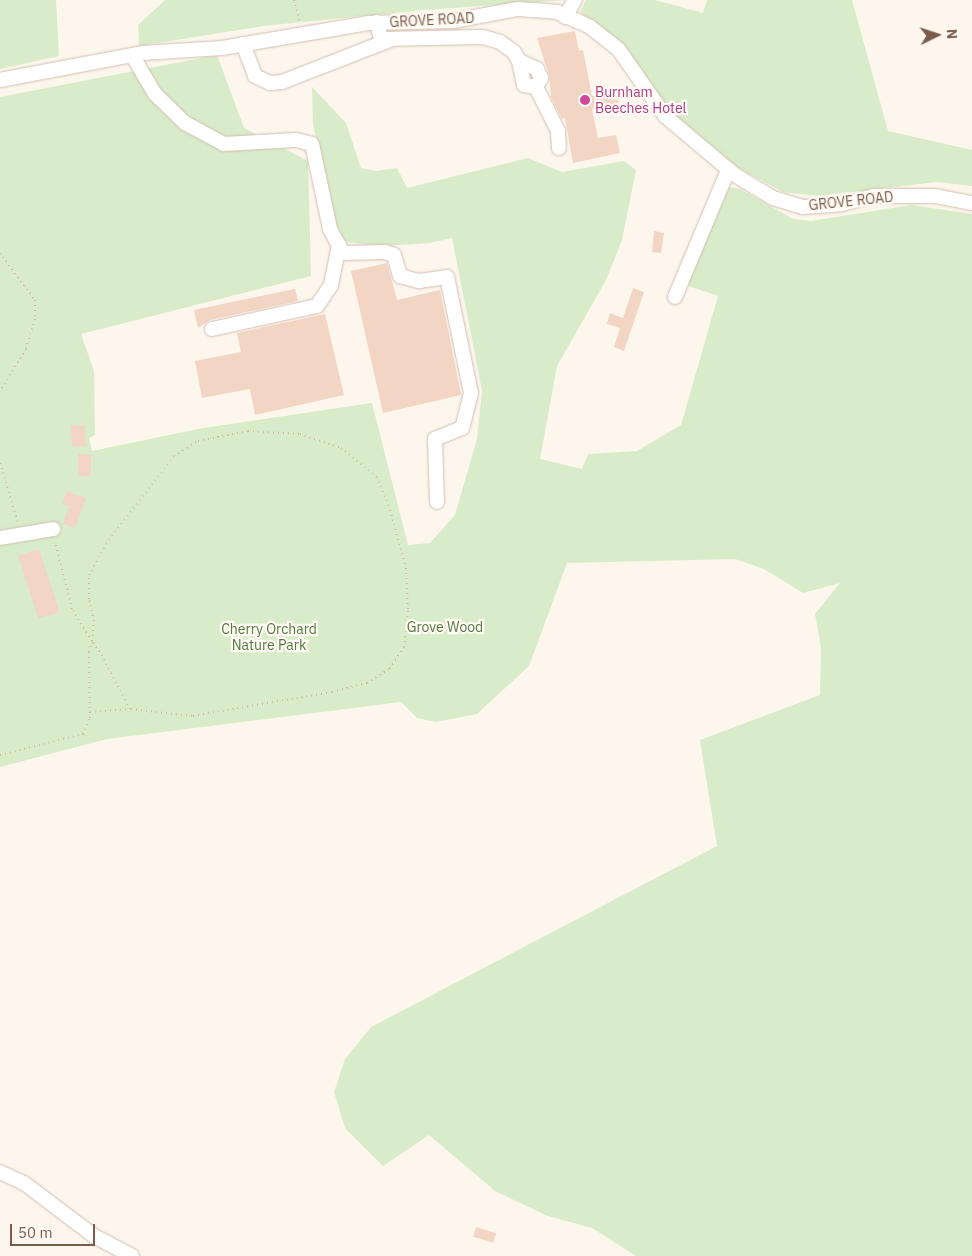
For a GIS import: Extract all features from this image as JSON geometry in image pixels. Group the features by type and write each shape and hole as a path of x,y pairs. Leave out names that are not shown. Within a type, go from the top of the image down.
{"street":[{"path":"566,17 575,0"},
{"name":"GROVE ROAD","path":"0,80 132,55 243,44 303,32 377,22 453,21 518,10 557,12 590,27 619,50 664,116 728,170 773,198 803,207 842,204 873,196 935,196 972,202"},
{"path":"377,22 381,39 483,38 500,42 514,52 519,61 531,64 540,73 536,87 558,131 559,148"},
{"path":"243,44 255,76 270,83 282,82 392,40"},
{"path":"132,55 155,94 185,123 224,144 296,140 312,144 330,229 343,253 385,252 394,255 400,276 418,281 447,277 471,393 462,428 435,439 437,502"},
{"path":"675,298 728,170"},
{"path":"212,329 317,306 331,285 338,246"},
{"path":"0,538 53,530"},
{"path":"0,1172 31,1188 94,1236 132,1256"}],"path":[{"path":"294,0 303,32"},
{"path":"0,253 34,300 35,319 26,349 0,391"},
{"path":"0,755 84,734 90,712 88,652 92,641 94,621 89,599 89,575 98,556 174,456 198,441 248,431 300,434 340,448 377,477 390,510 406,568 408,612 404,647 390,668 367,683 192,716 130,709 90,712"},
{"path":"0,464 22,536"},
{"path":"53,530 72,609 130,709"}],"green space":[{"path":"0,0 56,0 59,56 0,69"},
{"path":"165,0 566,0 424,10 263,26 139,46 138,25"},
{"path":"586,0 655,0 703,13 707,0 852,0 888,131 972,150 972,186 937,182 818,196 783,192 735,166 680,123 622,44 580,12"},
{"path":"217,55 244,128 308,161 311,276 81,334 94,371 95,435 89,438 92,451 203,428 372,403 408,545 430,543 455,515 477,439 482,391 452,238 430,243 382,246 346,242 336,230 327,190 313,124 312,87 346,123 361,168 376,171 397,168 407,188 528,158 562,172 624,161 636,170 622,240 606,280 557,366 540,459 582,469 588,454 637,451 681,425 718,296 686,285 729,187 740,189 793,219 811,221 911,205 972,214 972,1256 636,1256 592,1228 548,1216 495,1191 429,1135 383,1166 345,1128 334,1092 345,1059 371,1027 717,846 700,740 820,695 821,648 815,614 840,583 803,593 764,569 735,559 567,563 529,666 477,714 436,722 417,718 401,702 107,739 0,767 0,97"}],"building":[{"name":"Burnham Beeches Hotel","path":"575,31 579,51 583,50 592,96 616,91 619,104 592,109 598,138 616,135 620,153 573,163 565,118 562,119 551,97 549,75 537,38"},
{"path":"654,231 664,233 661,253 652,252"},
{"path":"387,263 397,300 440,290 461,395 383,413 351,271"},
{"path":"633,288 644,292 624,351 614,347 620,328 607,324 610,313 623,318"},
{"path":"295,289 298,301 210,320 198,328 194,310"},
{"path":"325,314 344,395 255,415 250,389 202,398 195,361 241,352 237,333"},
{"path":"85,425 86,446 72,447 71,426"},
{"path":"78,454 91,454 91,476 78,476"},
{"path":"67,491 86,498 75,528 63,524 69,506 62,504"},
{"path":"39,549 59,612 38,619 18,556"},
{"path":"476,1227 496,1233 493,1243 473,1237"}],"place":[{"name":"Burnham Beeches Hotel","path":"585,100"}],"park label":[{"name":"Grove Wood","path":"445,627"},
{"name":"Cherry Orchard Nature Park","path":"269,638"}]}
